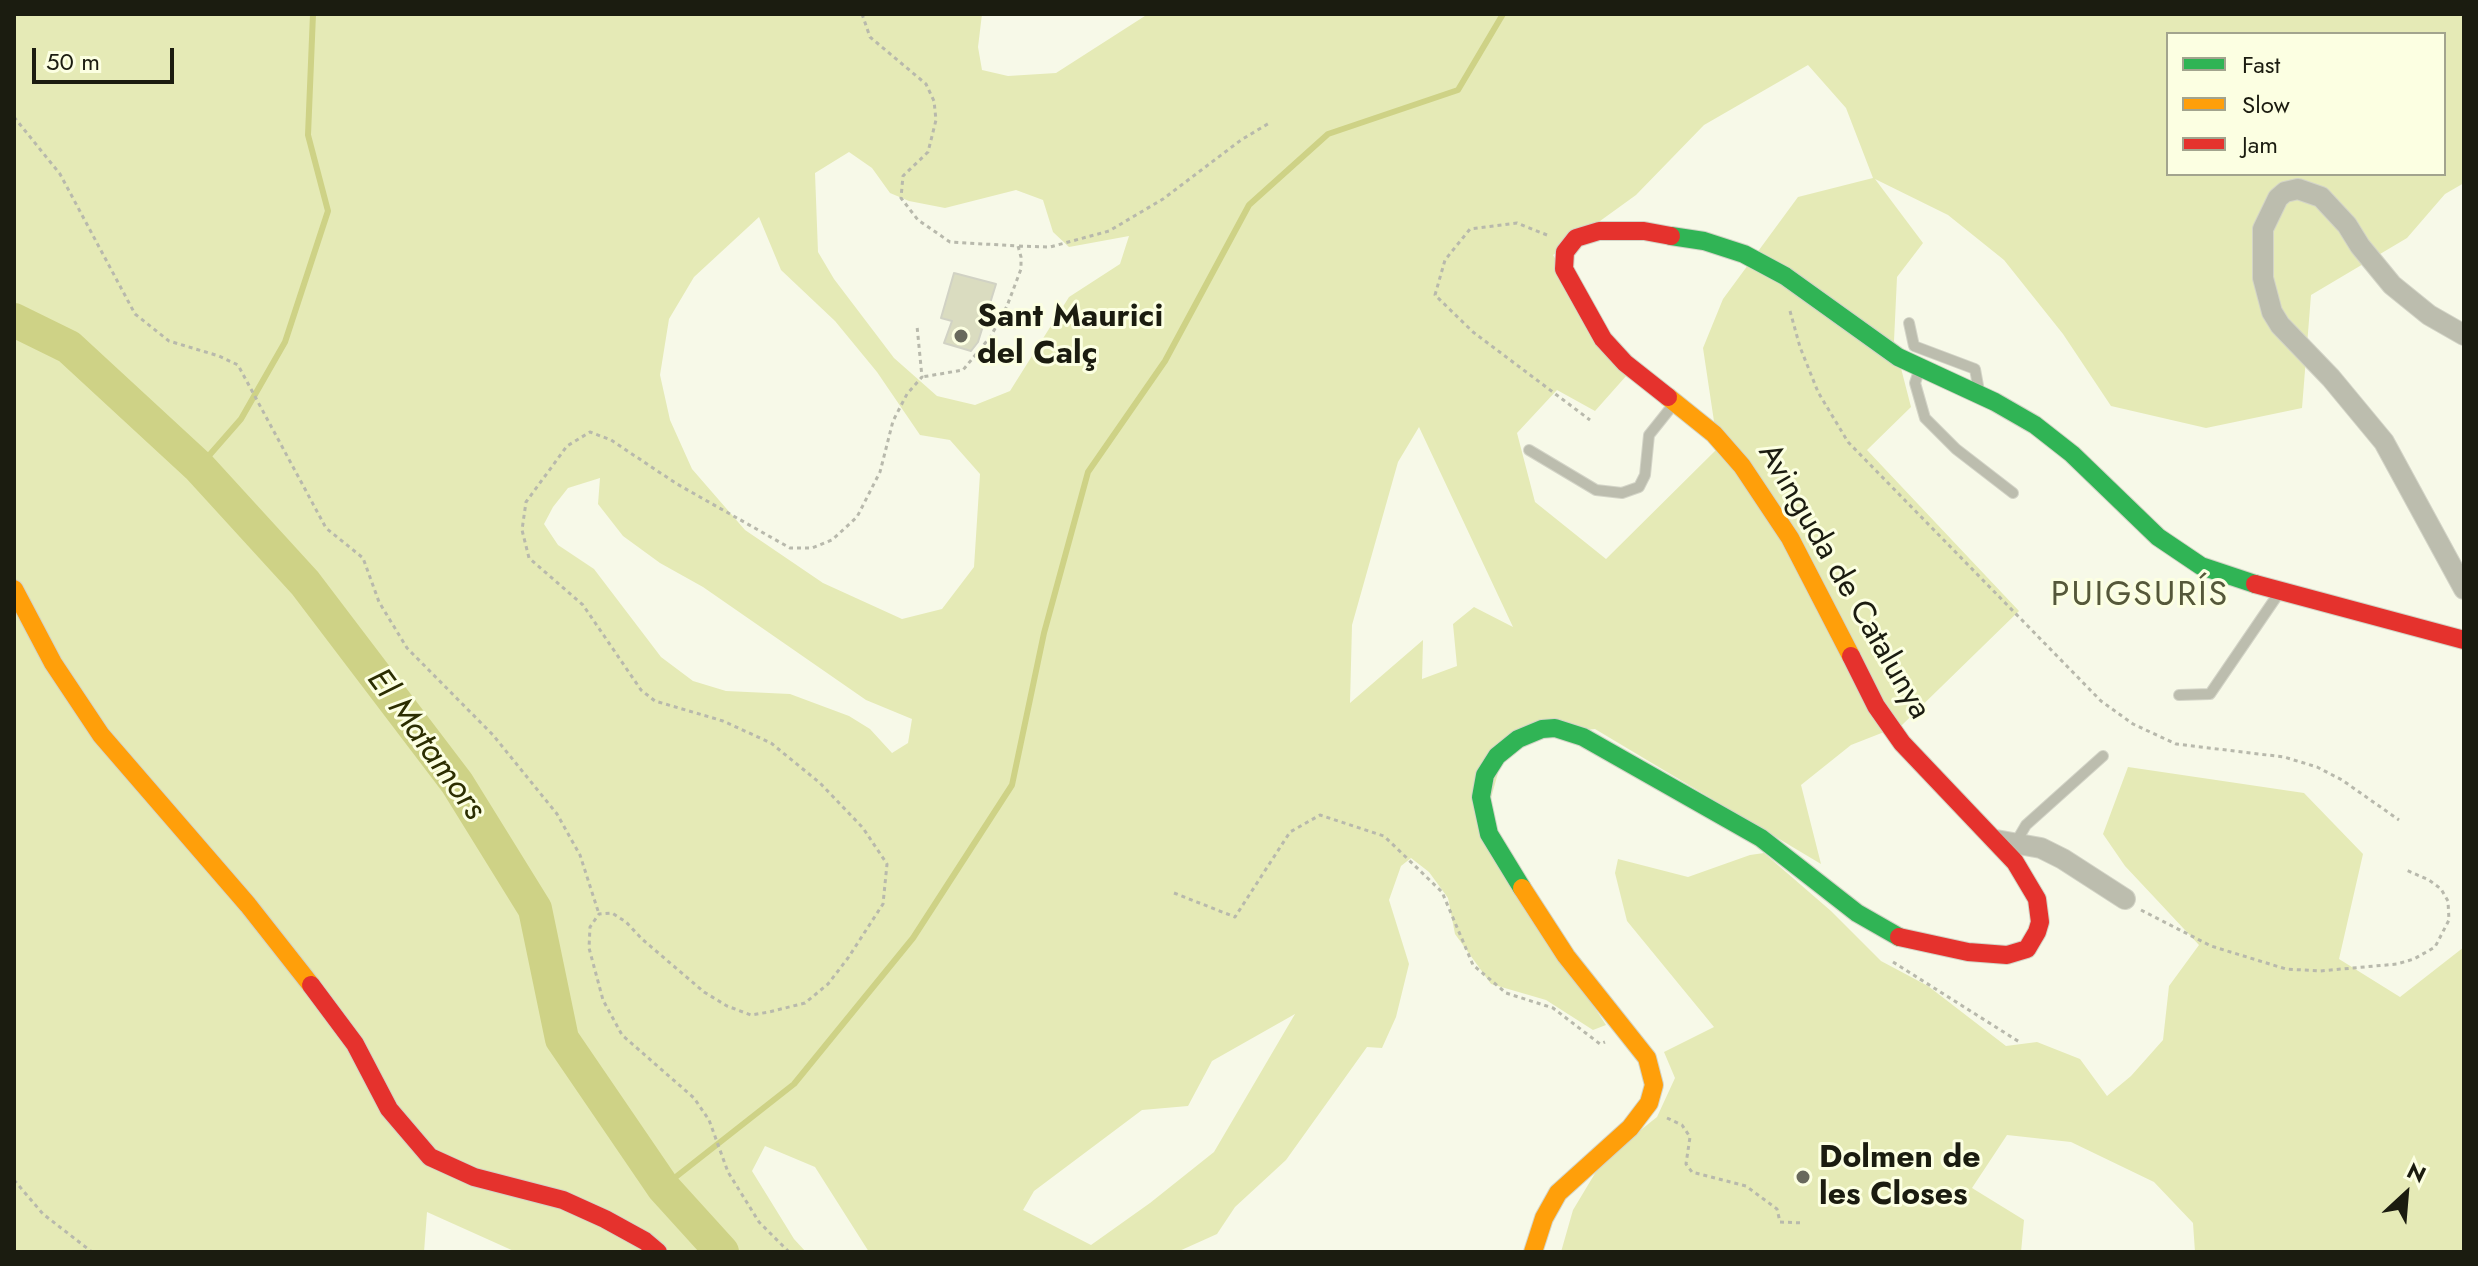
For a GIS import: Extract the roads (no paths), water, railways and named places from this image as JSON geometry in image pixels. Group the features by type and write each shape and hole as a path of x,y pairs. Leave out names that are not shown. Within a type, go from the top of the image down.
{"street":[{"path":"2464,335 2429,315 2392,285 2340,216 2321,197 2298,189 2285,192 2278,198 2263,229 2263,278 2272,312 2280,325 2331,378 2384,442 2464,589"},
{"name":"Avinguda de Catalunya","path":"1533,1252 1544,1218 1558,1193 1630,1128 1652,1095 1653,1076 1647,1058 1580,976 1498,851 1485,821 1483,785 1491,765 1507,747 1542,729 1568,731 1583,737 1726,817 1791,859 1857,913 1889,933 1929,945 2007,955 2027,949 2037,932 2040,910 2031,885 2006,841 1921,764 1890,728 1773,511 1729,448 1625,363 1603,339 1564,269 1565,252 1585,233 1620,230 1674,235 1723,247 1785,276 1875,342 1919,369"},
{"path":"1919,369 2015,413 2053,438 2171,548 2217,574 2464,640"},
{"path":"14,589 53,663 101,735 248,905 324,1001 355,1044 389,1109 430,1157 474,1177 563,1200 605,1219 645,1241 658,1252"},
{"path":"2006,841 2041,848 2125,899"}],"lane":[{"path":"1909,323 1914,346 1975,369 1979,395"},
{"path":"1919,369 1915,383 1925,418 1956,449 2013,493"},
{"path":"1529,450 1596,490 1622,493 1639,487 1645,475 1649,435 1675,402"},
{"path":"2179,695 2210,694 2280,591"},
{"path":"2006,841 2103,756"}],"waterway":[{"path":"199,467 241,419 285,342 328,211 308,135 313,14"},
{"path":"663,1187 794,1084 913,938 1012,785 1044,633 1088,472 1165,361 1249,205 1328,134 1458,90 1503,14"},
{"name":"El Matamors","path":"14,320 69,347 199,467 305,583 457,783 535,909 562,1039 663,1187 722,1252"}],"place":[{"name":"Sant Maurici del Calç","path":"961,336"},
{"name":"Dolmen de les Closes","path":"1803,1177"}],"district":[{"name":"PUIGSURÍS","path":"2140,597"}]}
